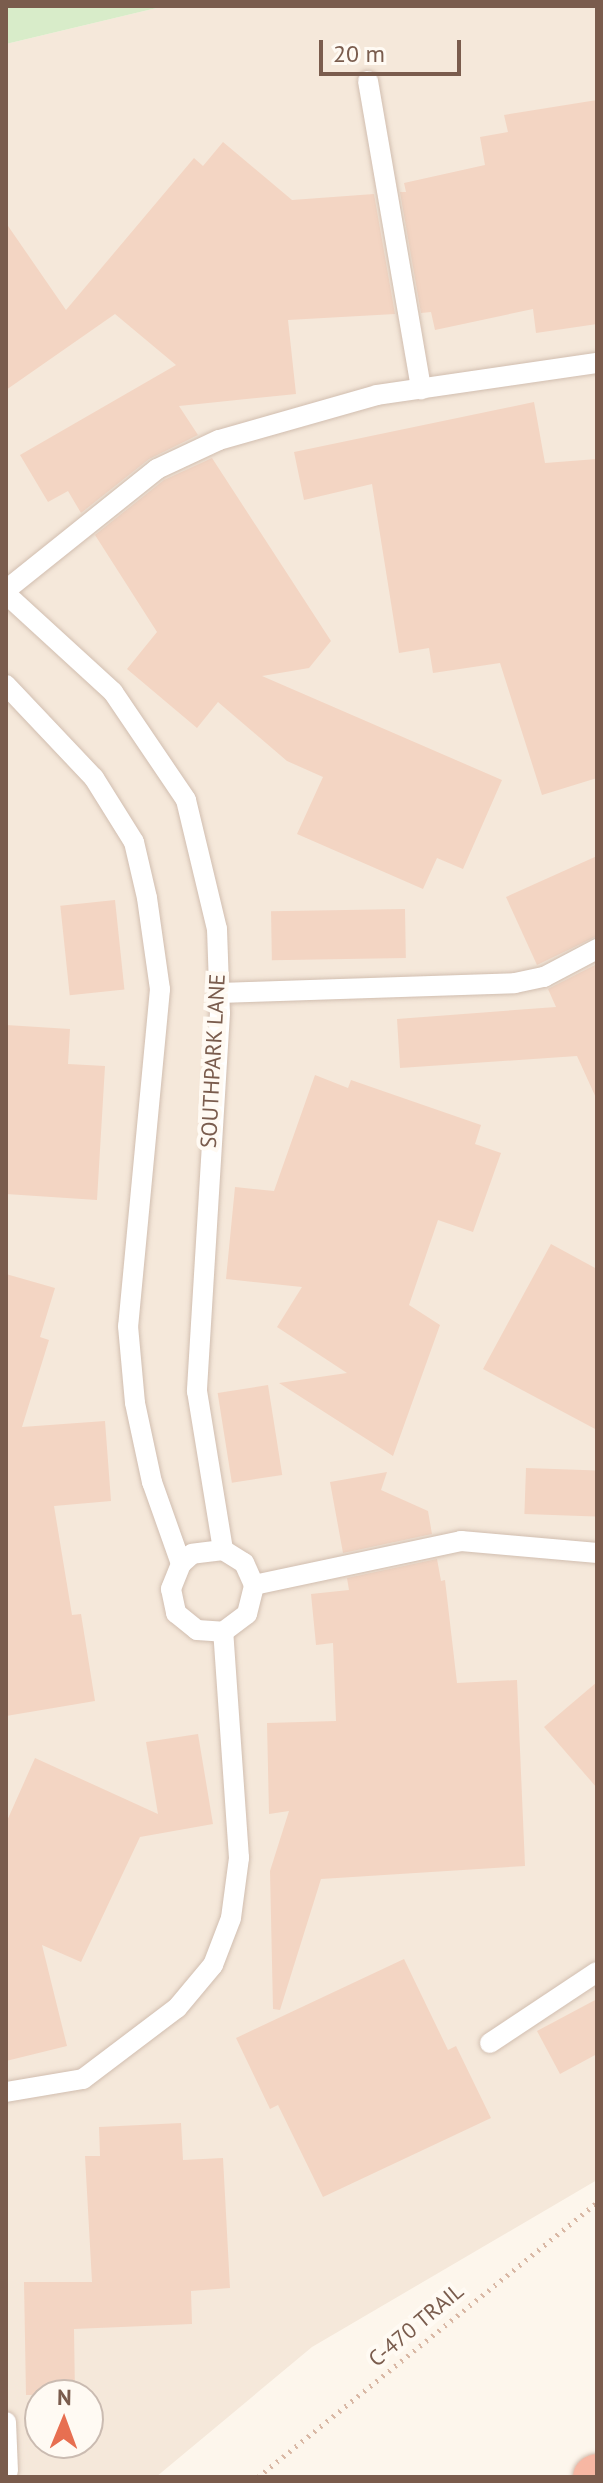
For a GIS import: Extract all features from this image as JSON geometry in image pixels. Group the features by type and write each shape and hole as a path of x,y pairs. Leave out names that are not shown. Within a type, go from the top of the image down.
{"lane":[{"path":"368,81 421,389"},
{"path":"6,592 157,469 219,440 377,395 597,363"},
{"name":"SOUTHPARK LANE","path":"6,592 113,692 186,800 217,929 219,993 197,1391 223,1550"},
{"path":"6,685 94,778 134,842 147,898 160,989 128,1326 138,1416 152,1482 181,1564"},
{"path":"219,993 515,983 544,977 597,949"},
{"path":"254,1585 461,1541 597,1553"},
{"path":"223,1550 244,1563 254,1585 247,1614 223,1632 197,1630 176,1613 171,1589 181,1564 192,1554 223,1550"},
{"path":"6,2092 83,2079 177,2008 213,1965 231,1918 239,1858 223,1632"},
{"path":"490,2043 597,1972"},
{"path":"6,2422 8,2471"}],"path":[{"name":"C-470 TRAIL","path":"258,2477 597,2202"}],"shaded area":[{"path":"165,6 597,6 597,2180 312,2347 156,2477 6,2477 6,44"}],"green space":[{"path":"6,6 165,6 6,44"}],"building":[{"path":"597,100 597,324 536,333 533,309 435,330 431,312 421,313 400,192 406,192 404,183 485,165 480,137 508,132 504,115"},
{"path":"223,142 292,200 374,194 395,314 288,320 296,394 179,406 198,435 149,459 81,513 68,491 48,502 20,455 176,365 115,314 6,390 6,223 66,310 194,158 203,166"},
{"path":"534,402 545,463 597,459 597,778 542,795 500,663 433,673 429,648 399,653 372,484 304,500 294,452"},
{"path":"212,458 331,641 309,668 262,676 502,780 463,869 437,858 423,889 297,834 323,777 287,761 218,702 197,728 127,669 157,632 95,535 164,480"},
{"path":"597,856 597,936 537,965 506,897"},
{"path":"115,900 124,990 70,995 60,906"},
{"path":"405,909 406,958 272,960 271,911"},
{"path":"597,964 597,1100 577,1056 400,1068 397,1019 556,1007 548,989"},
{"path":"6,1025 70,1029 68,1064 105,1066 97,1200 6,1194"},
{"path":"315,1075 348,1088 351,1080 481,1125 475,1144 501,1153 473,1232 438,1220 409,1305 440,1325 393,1456 279,1383 347,1373 277,1327 302,1287 226,1279 235,1187 274,1191"},
{"path":"551,1244 597,1269 597,1430 483,1369"},
{"path":"6,1274 55,1288 40,1337 49,1340 22,1427 105,1421 111,1501 54,1506 72,1615 81,1614 95,1701 6,1716"},
{"path":"268,1385 282,1475 232,1483 218,1393"},
{"path":"526,1468 597,1470 595,1516 524,1514"},
{"path":"387,1472 381,1490 428,1511 432,1534 343,1553 330,1482"},
{"path":"437,1559 441,1581 445,1580 457,1683 517,1680 525,1866 321,1879 280,2010 273,2009 270,1871 289,1811 269,1814 267,1723 336,1721 333,1643 316,1645 311,1594 349,1590 347,1578"},
{"path":"597,1682 597,1788 544,1727"},
{"path":"198,1734 213,1824 140,1837 81,1962 42,1945 67,2046 6,2061 6,1823 35,1758 158,1814 146,1742"},
{"path":"404,1959 448,2050 456,2046 491,2118 323,2197 278,2105 270,2109 236,2038"},
{"path":"597,1999 597,2054 560,2074 537,2031"},
{"path":"181,2123 183,2160 223,2158 230,2288 191,2291 192,2324 74,2329 75,2379 26,2379 24,2282 92,2282 85,2156 100,2156 99,2127"}]}
